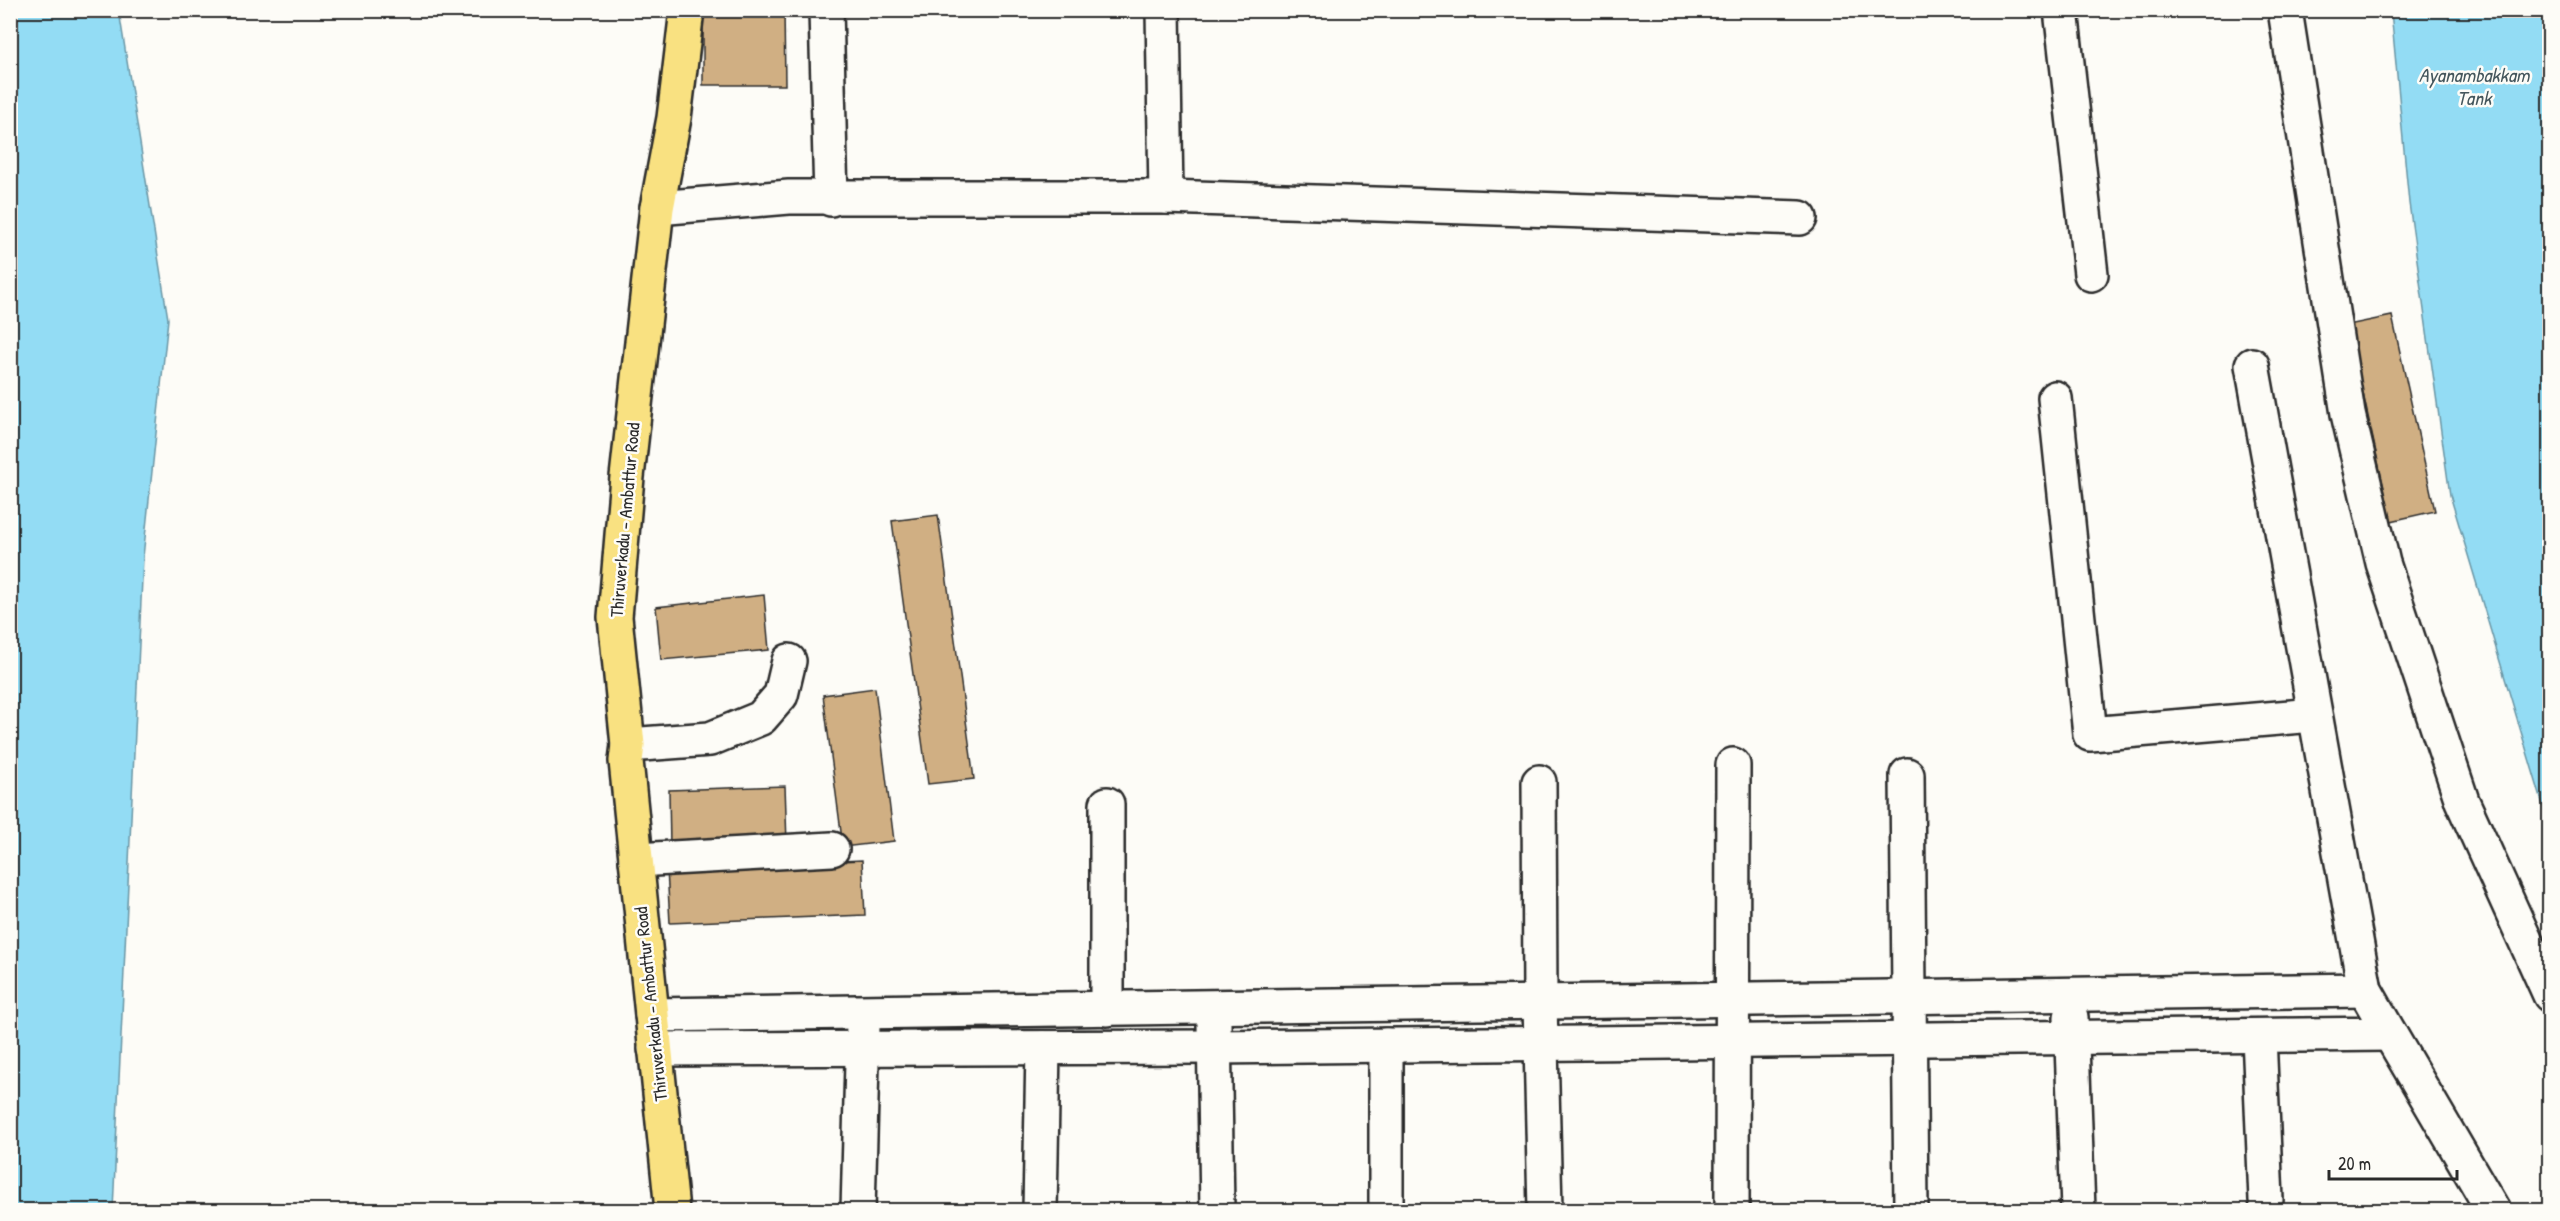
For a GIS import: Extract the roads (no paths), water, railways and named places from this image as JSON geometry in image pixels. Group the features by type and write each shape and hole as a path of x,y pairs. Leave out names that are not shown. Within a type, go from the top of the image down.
{"main road":[{"name":"Thiruverkadu - Ambattur Road","path":"672,1210 626,761 628,745 615,617 627,477 657,208 674,118 687,10"}],"street":[{"path":"826,10 831,199"},
{"path":"1163,10 1167,197"},
{"path":"2061,10 2091,274"},
{"path":"2285,10 2348,414 2384,563 2462,801 2550,994"},
{"path":"657,208 789,197 831,199 1167,197 1800,218"},
{"path":"2252,365 2365,990 2493,1210"},
{"path":"2055,398 2090,734 2314,716"},
{"path":"628,745 710,739 761,718 781,694 789,661"},
{"path":"1732,1210 1733,765"},
{"path":"1906,775 1911,1210"},
{"path":"1539,782 1540,1002 1545,1210"},
{"path":"1107,804 1107,1009"},
{"path":"636,860 832,849"},
{"path":"652,1015 2365,990"},
{"path":"2070,995 2078,1210"},
{"path":"1214,1008 1217,1210"},
{"path":"858,1210 863,1012"},
{"path":"655,1049 1215,1047 2390,1034"},
{"path":"2259,1036 2266,1200"},
{"path":"1386,1045 1386,1210"},
{"path":"1040,1210 1043,1048"}],"water":[{"path":"10,11 119,11 168,319 143,557 113,1210 11,1210"},
{"name":"Ayanambakkam Tank","path":"2391,11 2549,11 2549,825 2450,495 2409,203"}]}
